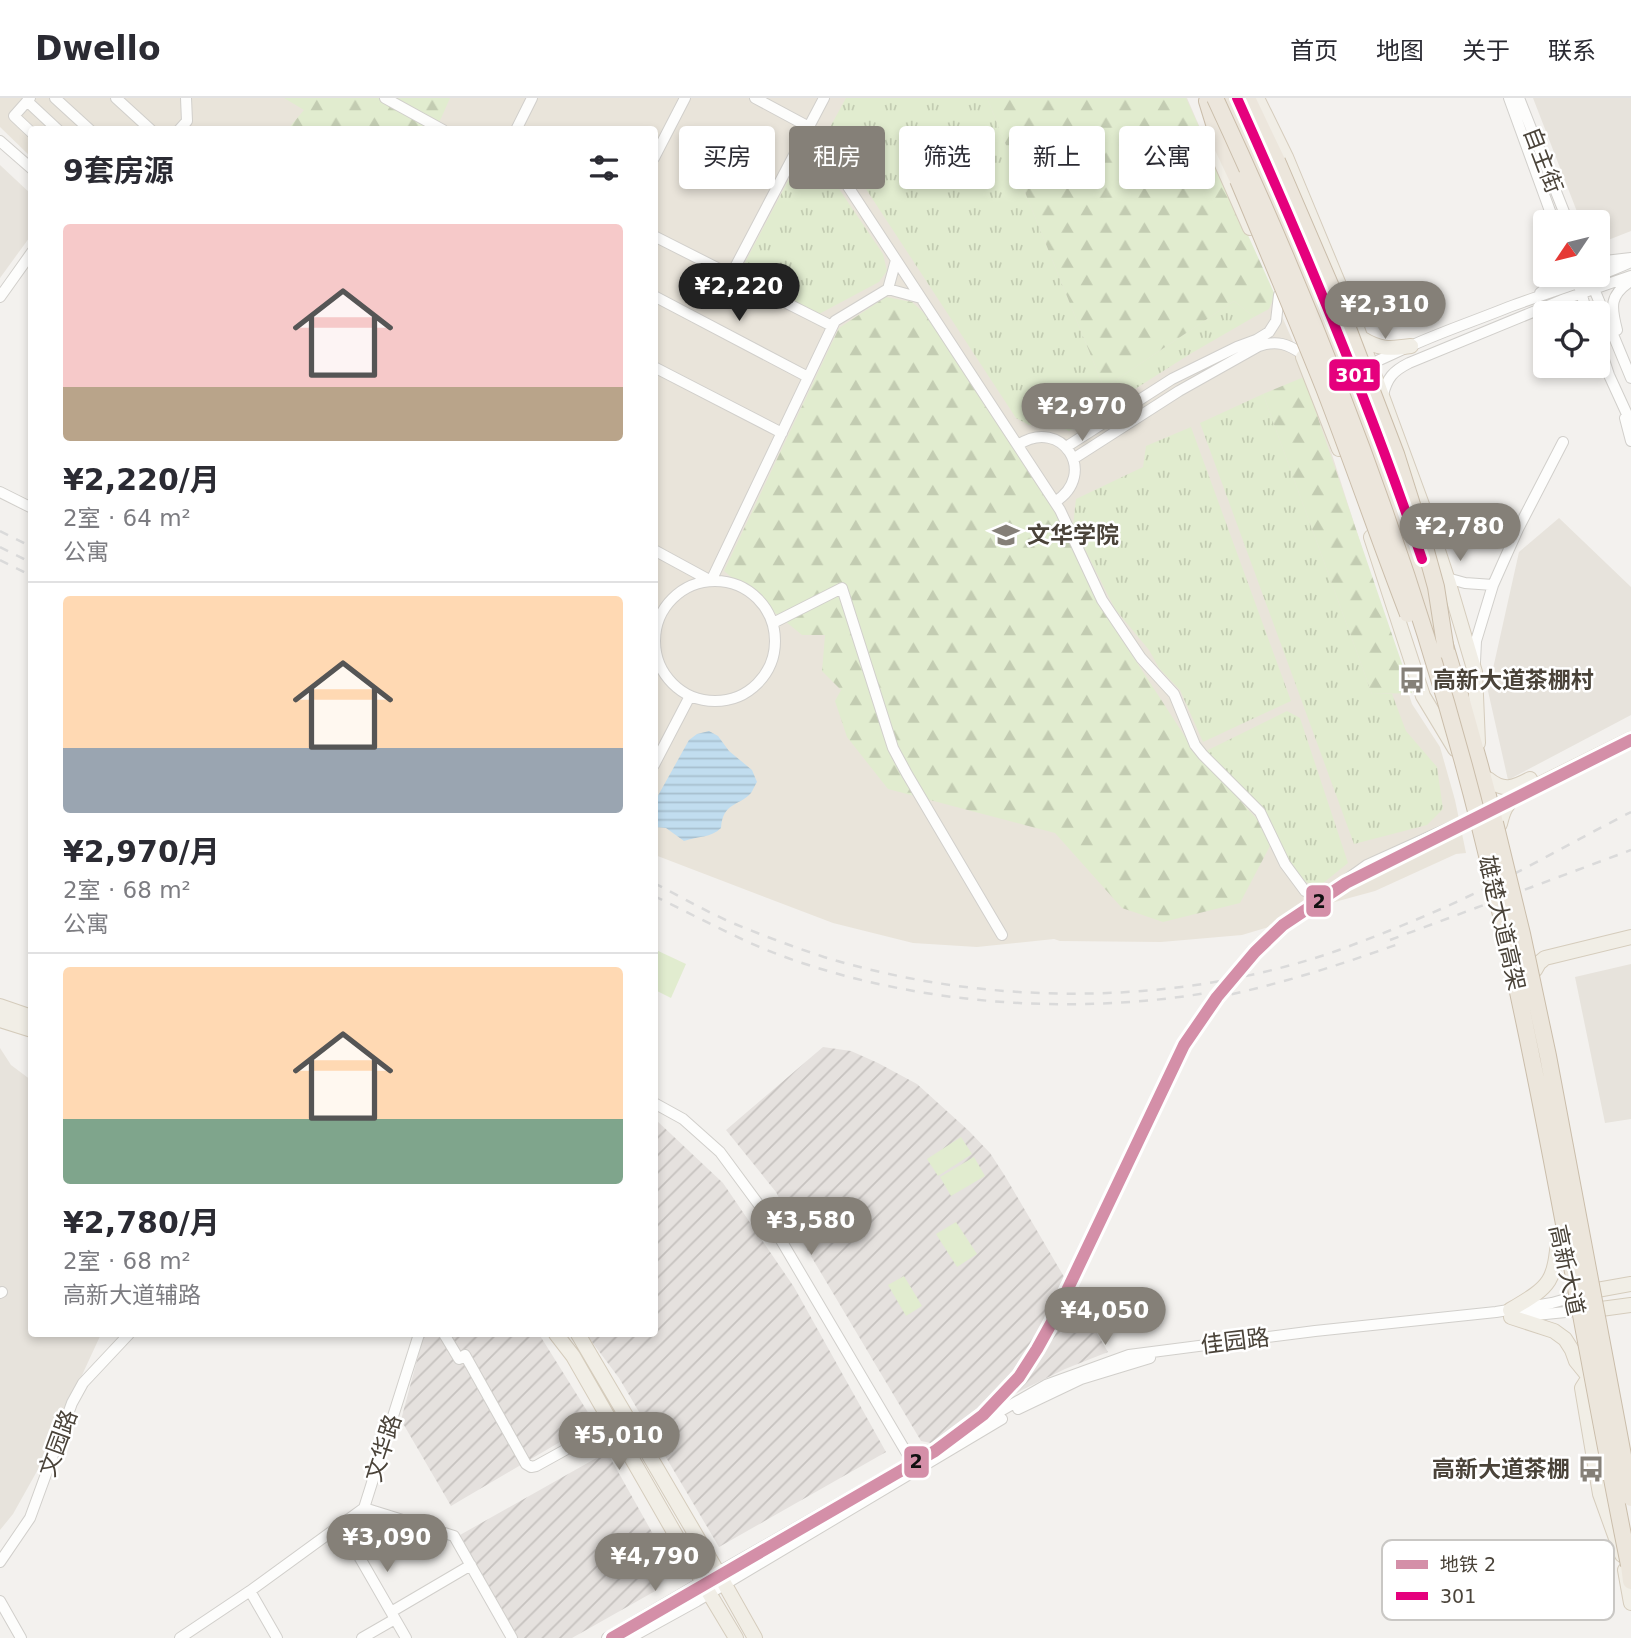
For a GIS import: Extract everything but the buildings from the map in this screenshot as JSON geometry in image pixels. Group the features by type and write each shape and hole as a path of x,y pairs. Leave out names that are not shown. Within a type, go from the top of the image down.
{"highway":[{"name":"雄楚大道高架","path":"1235,98 1301,251 1352,380 1414,550 1482,772 1525,947 1553,1083 1631,1498"},
{"path":"1247,98 1278,161 1341,310 1400,466 1436,587 1446,651"},
{"name":"雄楚大道高架","path":"1211,99 1255,184 1348,411 1398,551 1453,729 1480,827 1533,1058 1629,1570"},
{"path":"1211,99 1219,140 1320,379 1381,546 1453,729"}],"main road":[{"path":"1235,98 1306,251 1405,508 1454,662 1501,828 1504,809 1516,796 1631,738"},
{"path":"1257,98 1286,157 1361,338 1410,468 1475,671 1478,744"},
{"path":"1211,99 1282,256 1364,466 1420,633 1455,749 1478,839"},
{"path":"1211,99 1213,145 1279,295 1344,462 1423,696 1455,749"},
{"path":"1361,338 1386,349 1411,346"},
{"path":"1334,387 1344,462"},
{"path":"1488,779 1504,788 1514,787 1612,740 1631,728"},
{"path":"1531,949 1574,944 1631,929"},
{"name":"高新大道","path":"1527,931 1631,1470"},
{"path":"1535,970 1545,958 1631,937"},
{"name":"高新大道","path":"1502,938 1543,1133 1547,1175 1629,1570 1631,1604"},
{"path":"0,1006 28,1016"},
{"path":"0,1020 28,1029"},
{"path":"1543,1133 1551,1143 1557,1145 1562,1141 1566,1127"},
{"path":"1511,1314 1540,1291 1552,1275 1559,1233"},
{"path":"1597,1290 1631,1284"},
{"path":"1597,1290 1631,1292"},
{"path":"1601,1309 1631,1305"},
{"path":"1511,1314 1554,1331 1565,1339 1573,1350 1576,1361 1589,1377"},
{"path":"558,1337 573,1356 736,1638"},
{"path":"580,1337 755,1638"}],"street":[{"path":"55,98 86,126"},
{"path":"116,98 148,126"},
{"path":"183,126 187,121 186,98"},
{"path":"385,98 436,126"},
{"path":"518,126 532,98"},
{"path":"658,150 685,98"},
{"path":"755,98 807,126"},
{"path":"810,126 824,98"},
{"name":"自主街","path":"1509,98 1550,210"},
{"name":"自主街","path":"1519,98 1563,210"},
{"path":"28,128 14,116 29,100 54,126"},
{"path":"0,141 28,166"},
{"path":"731,275 789,165"},
{"path":"1545,165 1569,210"},
{"path":"850,189 1060,510 1102,600 1141,658 1174,694 1195,745 1259,812 1285,864 1305,891 1321,898 1367,865 1473,817"},
{"path":"658,238 832,326"},
{"path":"0,297 28,258"},
{"path":"658,622 662,611 675,595 692,585 711,580 832,326 835,321 888,289 896,260"},
{"path":"1610,261 1631,260"},
{"path":"1610,271 1631,260"},
{"path":"1610,280 1631,279"},
{"path":"1623,357 1612,311 1613,301 1631,279"},
{"path":"1535,297 1548,287"},
{"path":"1354,370 1535,297 1568,287"},
{"path":"1383,396 1386,383 1402,367 1522,318 1573,287"},
{"path":"1594,287 1631,377"},
{"path":"888,289 921,298"},
{"path":"1066,447 1172,379 1269,332 1276,321 1279,295"},
{"path":"658,298 808,377"},
{"path":"1522,318 1533,316"},
{"path":"1073,458 1179,391 1259,346 1271,342 1280,343 1291,346 1302,354"},
{"path":"658,369 782,433"},
{"path":"1610,374 1631,423"},
{"path":"1622,405 1631,441"},
{"path":"1018,445 1026,439 1043,436 1066,447 1073,458 1075,471 1066,493 1055,502"},
{"path":"1475,671 1476,641 1493,585 1518,529 1563,442"},
{"path":"0,492 28,506"},
{"path":"658,552 711,580 732,583 750,592 764,606 773,623 775,643 772,663 762,680 747,693 729,701 709,702 690,696 673,685 661,669 658,660"},
{"path":"1447,578 1465,583 1493,585"},
{"path":"773,623 842,588 893,748 1002,935"},
{"path":"658,757 690,696"},
{"path":"658,1104 683,1119 720,1152 765,1213 912,1462"},
{"name":"佳园路","path":"1575,1304 1597,1290"},
{"name":"佳园路","path":"721,1578 1025,1405 1082,1379 1145,1359 1511,1314 1552,1303 1601,1309"},
{"name":"佳园路","path":"631,1638 721,1578 912,1462 1046,1385 1129,1355 1315,1331 1511,1314"},
{"name":"文园路","path":"0,1562 30,1518 72,1404 83,1383 126,1337"},
{"name":"文华路","path":"180,1638 364,1508 418,1337"},
{"path":"446,1337 459,1359 465,1356 526,1464 536,1466 612,1424"},
{"path":"364,1508 454,1536 512,1638"},
{"path":"341,1525 406,1638"},
{"path":"362,1638 471,1565"},
{"name":"佳园路","path":"607,1638 691,1590 705,1588"},
{"path":"250,1591 277,1638"},
{"path":"0,1601 21,1638"}],"shaded area":[{"name":"文华学院","path":"0,98 1187,98 1199,126 1119,126 1119,189 1215,189 1215,162 1304,367 1412,704 1440,747 1466,853 1456,854 1375,891 1331,903 1296,919 1242,935 1161,942 1054,939 977,947 913,943 833,923 658,856 658,126 28,126 28,154 0,127"},
{"path":"1533,98 1631,98 1631,231 1610,239 1610,210 1576,210"},
{"path":"0,165 28,191 28,240 0,278"},
{"path":"1559,518 1631,587 1631,715 1508,780 1488,691 1519,552"},
{"path":"1631,964 1631,1119 1605,1123 1575,977"},
{"path":"823,1047 851,1051 917,1084 990,1153 1108,1352 1022,1390 931,1443 921,1441 796,1231 776,1192 726,1130"},
{"path":"0,1048 11,1065 28,1078 28,1337 100,1337 41,1464 13,1514 0,1530"},
{"path":"658,1122 723,1183 794,1287 886,1452 719,1547 619,1378 588,1337 658,1337"},
{"path":"423,1337 541,1337 594,1422 451,1506 401,1420"},
{"path":"607,1452 672,1568 657,1590 572,1638 516,1638 460,1535"}],"green space":[{"path":"284,98 450,98 439,123 440,126 291,126 304,110"},
{"path":"846,98 987,98 1009,153 1009,189 1024,189 1104,388 1234,301 1254,317 1069,431 1051,423 1029,425 1016,418 866,189 885,189 885,126 831,126"},
{"path":"987,98 1186,98 1199,126 1119,126 1119,189 1215,189 1215,162 1275,295 1269,309 1254,317 1234,301 1104,388 1024,189 1105,189 1105,126 1009,126 1009,153"},
{"path":"789,179 789,189 839,189 883,254 887,271 879,282 819,314 740,272"},
{"path":"886,297 912,302 926,315 1054,509 1099,604 1195,752 1257,819 1271,844 1240,903 1163,922 1122,908 1055,833 888,789 847,737 835,701 841,690 822,671 825,635 802,635 724,571 839,328"},
{"path":"1304,377 1412,693 1372,694 1263,394"},
{"path":"1263,394 1372,694 1392,694 1406,731 1437,767 1443,809 1427,825 1354,844 1200,423"},
{"path":"1191,427 1291,701 1203,742 1180,690 1159,668 1149,650 1115,609 1073,526 1076,499 1143,467 1146,446"},
{"path":"1287,711 1300,718 1348,863 1317,888 1301,879 1291,864 1265,810 1206,751"},
{"path":"658,951 686,964 671,998 658,992"},
{"path":"961,1137 972,1154 938,1176 927,1159"},
{"path":"974,1157 985,1176 951,1196 940,1177"},
{"path":"956,1222 977,1254 957,1267 936,1234"},
{"path":"904,1276 922,1306 906,1316 888,1285"}],"water":[{"path":"709,731 718,736 729,751 752,770 757,782 751,793 728,809 721,828 709,835 684,841 666,828 658,827 658,796 689,740 697,734"}],"railway":[{"path":"0,531 28,545"},
{"path":"0,547 28,561"},
{"path":"0,560 28,574"},
{"path":"658,885 757,933 824,957 886,973 951,985 1016,992 1082,994 1148,990 1214,982 1277,969 1339,950 1467,897 1631,812"},
{"path":"1390,940 1631,850"},
{"path":"658,898 764,949 818,968 874,983 932,994 1050,1004 1167,999 1223,990"},
{"path":"1214,998 1309,974 1401,943"}],"metro line":[{"name":"2","path":"612,1638 935,1451 983,1415 1019,1377 1052,1322 1184,1045 1217,997 1255,952 1283,925 1346,883 1631,740"}],"transit line":[{"name":"301","path":"1237,98 1335,326 1422,559"}],"place":[{"name":"文华学院","path":"1006,535"},
{"name":"高新大道茶棚村","path":"1412,680"},
{"name":"高新大道茶棚","path":"1591,1469"}]}
